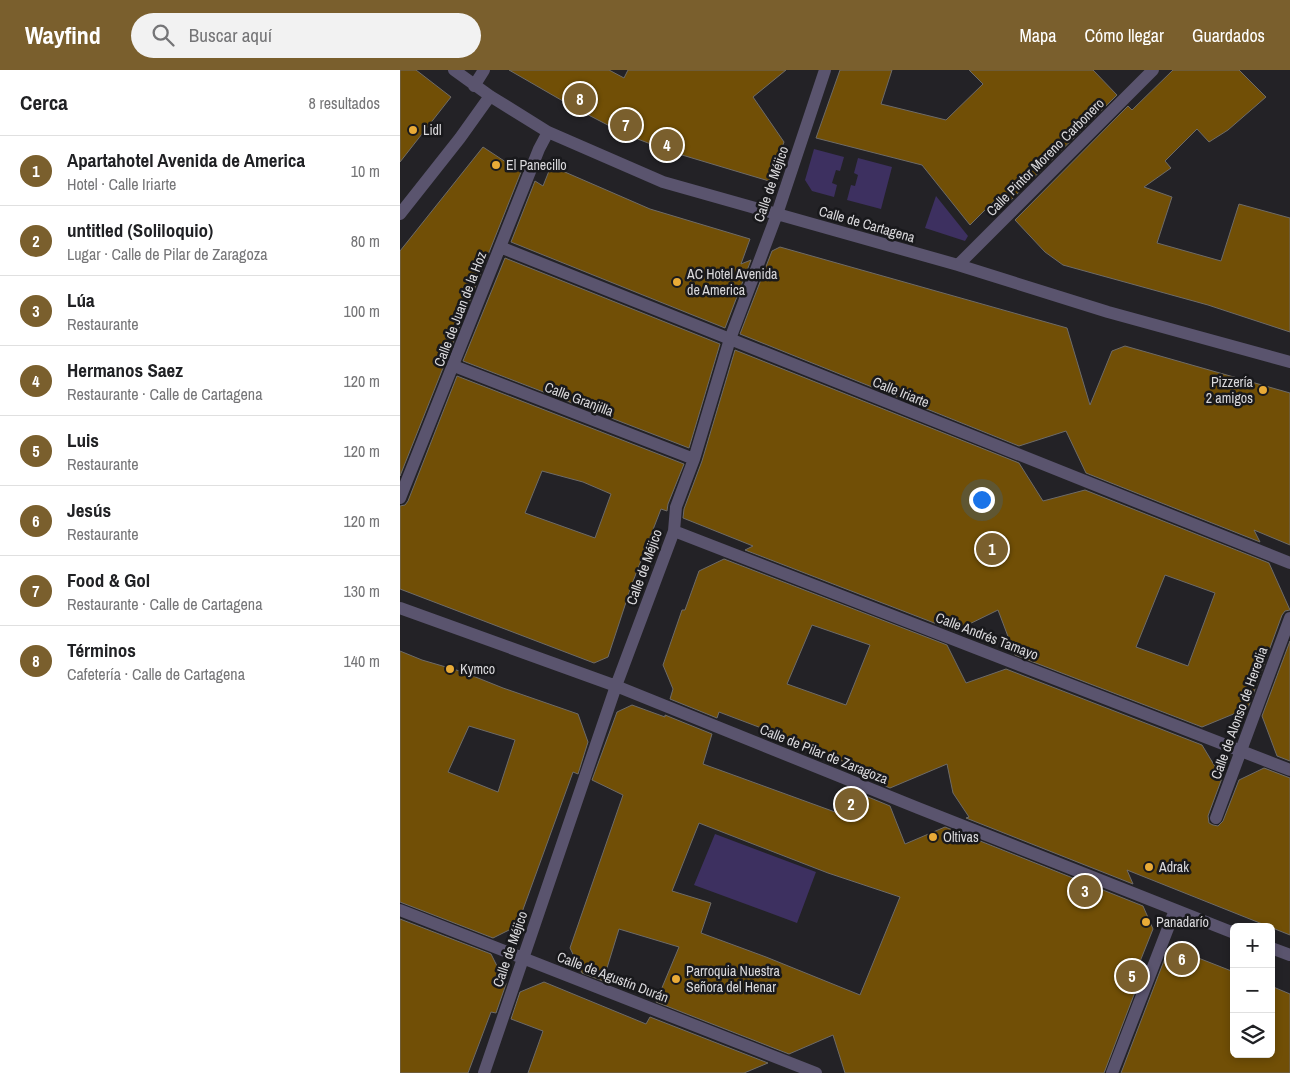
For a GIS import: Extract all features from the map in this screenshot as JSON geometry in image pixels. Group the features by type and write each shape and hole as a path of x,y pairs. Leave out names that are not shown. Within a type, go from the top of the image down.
{"street":[{"name":"Calle de Cartagena","path":"454,70 474,86 548,132 663,182 958,265 1108,312 1290,362"},
{"path":"474,86 484,70"},
{"name":"Calle de Méjico","path":"484,1073 616,686 674,531 676,506 694,459 730,339 777,214 825,70"},
{"name":"Calle Pintor Moreno Carbonero","path":"958,265 1153,70"},
{"path":"400,214 460,138 490,96"},
{"name":"Calle de Juan de la Hoz","path":"400,498 548,132"},
{"name":"Calle Iriarte","path":"500,247 1290,563"},
{"name":"Calle Granjilla","path":"454,366 694,459"},
{"name":"Calle Andrés Tamayo","path":"674,531 1290,770"},
{"name":"Calle de Pilar de Zaragoza","path":"400,608 616,686 1230,931"},
{"name":"Calle de Alonso de Heredia","path":"1216,818 1290,618"},
{"name":"Calle de Agustín Durán","path":"400,910 816,1073"},
{"path":"1112,1073 1174,910"},
{"path":"1275,949 1290,955"}],"shaded area":[{"path":"814,149 844,157 840,171 836,170 832,183 837,185 834,197 812,191 805,180"},
{"path":"858,158 892,167 881,209 847,200 851,185 855,186 858,175 854,173"},
{"path":"936,196 968,236 965,241 925,228"},
{"path":"715,834 816,872 797,923 694,885"}],"building":[{"name":"Lidl","path":"400,70 416,70 451,97 400,162"},
{"path":"509,70 609,70 624,78 628,70 786,70 753,97 784,142 769,181 672,152 627,135"},
{"path":"840,70 892,70 881,104 946,120 983,84 969,70 1093,70 1117,95 1003,208 995,200 970,225 922,165 816,138"},
{"path":"1173,70 1239,70 1266,97 1228,130 1209,142 1197,129 1165,161 1171,168 1144,187 1172,197 1157,243 1221,261 1239,204 1290,218 1290,332 1208,305 1063,265 1045,252 1015,220 1128,106 1132,110"},
{"path":"483,147 521,172 400,476 400,251"},
{"name":"AC Hotel Avenida de America","path":"551,166 650,209 750,239 741,264 751,260 725,328 511,242 535,181 543,186"},
{"path":"780,247 1067,328 1090,405 1112,351 1125,346 1290,393 1290,545 1254,530 1260,542 1086,473 1066,431 1019,446 740,334 772,251"},
{"path":"505,258 720,344 689,448 463,361"},
{"path":"735,350 1019,463 1043,501 1085,490 1269,563 1290,610 1285,611 1282,615 1248,708 1202,727 1015,655 998,610 955,631 745,550 753,546 683,518 684,509 702,461","holes":["1165,575 1215,593 1188,666 1136,647"]},
{"path":"457,376 684,464 667,511 661,509 632,584 608,657 594,663 400,589 400,506 405,505","holes":["542,471 583,482 611,494 595,538 525,513"]},
{"path":"724,559 947,645 966,683 1006,669 1202,745 1222,778 1208,816 1209,823 1213,825 1218,826 1223,821 1239,780 1264,768 1290,778 1290,935 1275,929 1275,923 1260,923 1127,870 1133,884 966,818 969,817 953,793 947,764 890,788 862,776 864,770 764,729 719,712 717,718 670,699 673,689 663,665 682,610 685,610 699,571","holes":["812,625 870,645 846,705 787,684"]},
{"path":"1290,641 1290,761 1277,756 1262,716"},
{"path":"400,651 578,714 588,742 578,774 573,772 517,926 493,938 400,902","holes":["469,726 515,740 498,792 448,772"]},
{"path":"632,705 665,717 665,715 712,734 703,764 846,816 856,792 890,806 905,844 945,827 1143,906 1153,929 1137,969 1145,966 1104,1073 845,1073 833,1035 789,1054 656,1002 679,947 619,929 603,981 582,973 570,948 623,795 592,780 617,712","holes":["699,823 828,873 900,897 860,995 701,933 711,903 672,891"]},
{"path":"400,919 491,954 506,984 496,1013 491,1012 468,1073 400,1073"},
{"path":"1183,952 1230,970 1230,1058 1275,1058 1275,988 1290,994 1290,1073 1121,1073 1165,958"},
{"path":"544,982 646,1024 650,1017 768,1063 744,1073 528,1073 543,1031 511,1019 520,992"}],"place":[{"name":"Términos","path":"580,99"},
{"name":"Food & Gol","path":"626,125"},
{"name":"Lidl","path":"413,130"},
{"name":"Hermanos Saez","path":"667,145"},
{"name":"El Panecillo","path":"496,165"},
{"name":"AC Hotel Avenida de America","path":"677,282"},
{"name":"Pizzería 2 amigos","path":"1263,390"},
{"name":"Apartahotel Avenida de America","path":"992,549"},
{"name":"Kymco","path":"450,669"},
{"name":"untitled (Soliloquio)","path":"851,804"},
{"name":"Oltivas","path":"933,837"},
{"name":"Adrak","path":"1149,867"},
{"name":"Lúa","path":"1085,891"},
{"name":"Panadarío","path":"1146,922"},
{"name":"Jesús","path":"1182,959"},
{"name":"Luis","path":"1132,976"},
{"name":"Parroquia Nuestra Señora del Henar","path":"676,979"}]}
